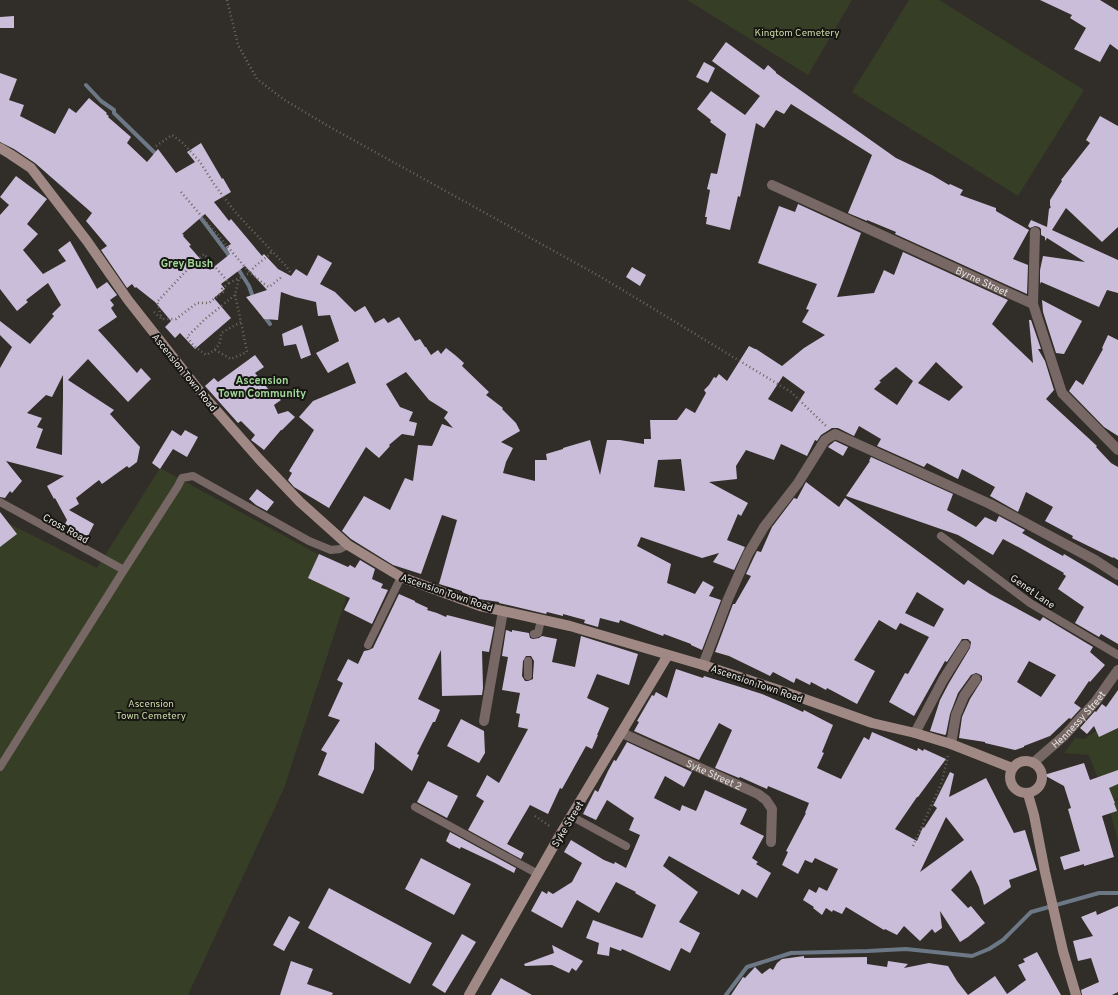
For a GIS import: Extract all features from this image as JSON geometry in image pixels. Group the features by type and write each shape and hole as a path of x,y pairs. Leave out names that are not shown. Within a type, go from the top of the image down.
{"main road":[{"name":"Ascension Town Road","path":"0,148 31,168 87,241 128,300 202,394 259,459 300,502 348,545 401,577 480,606 570,626 703,665 872,723 915,733 951,744 1012,768"},
{"name":"Syke Street","path":"469,995 561,833 668,655"},
{"path":"1024,761 1033,763 1040,770 1042,775 1042,780 1038,789 1028,794 1017,792 1013,788 1009,778 1012,768 1024,761"},
{"path":"1028,794 1034,815 1063,951 1075,994"}],"street":[{"name":"Byrne Street","path":"772,185 1033,304"},
{"path":"1035,232 1033,304 1062,393 1118,450"},
{"path":"703,665 728,599 748,554 764,527 798,483 825,440 835,434 990,504 1095,560 1118,575"},
{"path":"484,722 504,611"},
{"path":"915,733 943,680 965,645"},
{"name":"Hennessy Street","path":"1033,763 1064,736 1096,701 1118,670"},
{"path":"951,744 956,716 964,696 976,679"},
{"name":"Syke Street 2","path":"622,733 758,794 766,800 772,809 771,842"}],"lane":[{"path":"0,766 182,478 193,476 310,541 331,550 340,549 348,545"},
{"name":"Cross Road","path":"0,502 12,510 124,570"},
{"name":"Genet Lane","path":"941,536 1030,603 1118,655"},
{"path":"368,645 401,577"},
{"path":"534,634 538,633 541,620"},
{"path":"528,661 528,676"},
{"path":"415,807 538,874"},
{"path":"571,816 626,846"}],"path":[{"path":"227,0 238,45 257,79 283,99 328,126 600,277 791,392 835,434"},
{"path":"156,146 172,135 183,143 200,162 214,184 236,213 290,272"},
{"path":"181,192 250,273 269,287 283,276"},
{"path":"149,309 162,319 176,319 197,302 209,303 223,292 222,289 229,283 250,273 254,267 272,251"},
{"path":"162,319 157,302 204,254 229,283"},
{"path":"215,350 230,359 248,352 235,295 239,278"},
{"path":"235,295 204,320 187,337 194,346 206,355 215,350 219,344 221,333 241,322"},
{"path":"913,846 942,782 951,744"},
{"path":"535,816 561,833"}],"green space":[{"name":"Kingtom Cemetery","path":"687,0 852,0 808,75"},
{"path":"909,0 939,0 1084,90 1018,196 852,92"},
{"name":"Ascension Town Cemetery","path":"160,468 354,574 284,788 188,995 0,995 0,519 97,568"},
{"path":"1118,728 1118,798 1107,803 1089,755 1064,753 1075,738 1085,739 1094,732"},
{"path":"1118,800 1118,841 1108,804"}],"building":[{"path":"1040,0 1100,0 1118,11 1118,50 1110,44 1100,62 1074,49 1086,28 1070,18 1072,15"},
{"path":"14,16 14,28 0,28 0,17"},
{"path":"726,42 764,70 768,65 776,73 896,158 949,185 950,184 963,190 960,195 996,208 996,211 1029,230 1013,259 1028,265 1027,294 895,234 896,232 848,213 872,155 791,104 784,114 776,110 764,128 756,123 740,197 738,196 730,230 706,224 707,217 705,217 710,190 707,189 711,173 717,174 726,134 710,122 711,120 697,109 711,91 745,115 760,96 712,61"},
{"path":"704,62 715,68 708,83 696,77"},
{"path":"0,73 17,79 9,100 24,105 20,116 55,134 69,108 76,113 89,98 107,113 106,114 109,116 108,117 131,137 127,143 147,162 158,149 176,173 195,162 187,152 201,143 231,192 214,202 229,221 231,219 262,256 264,254 278,269 291,276 296,269 307,276 318,255 332,263 320,284 335,292 355,312 365,306 375,323 384,318 388,323 399,317 415,341 420,339 431,355 438,350 441,354 446,348 455,355 464,363 462,366 489,392 486,395 503,408 502,409 516,423 520,431 501,442 513,448 506,462 503,473 535,481 535,460 547,460 546,454 590,440 600,475 607,440 620,440 644,444 644,439 651,439 650,420 677,420 686,408 695,413 706,393 704,390 714,377 716,378 719,374 727,381 749,346 782,366 804,348 825,335 802,322 809,310 806,309 817,284 758,263 779,206 795,212 798,204 861,233 837,297 874,293 884,270 894,275 903,252 1008,300 992,324 1033,363 1029,320 1031,320 1041,349 1038,349 1045,361 1054,390 1046,399 1097,446 1096,447 1111,463 1118,467 1118,560 1072,538 1073,536 1045,521 1053,507 1026,492 1018,512 990,496 995,487 962,469 958,479 927,463 924,467 877,446 881,439 859,426 854,436 838,428 832,428 821,435 817,441 815,440 807,456 781,444 774,460 746,450 736,466 737,479 709,482 748,503 741,516 738,514 727,540 745,547 734,570 713,562 719,553 702,558 641,537 637,546 671,564 667,583 695,594 703,581 714,587 709,596 721,600 702,650 691,644 664,634 663,636 620,620 619,623 600,618 598,627 584,623 585,620 563,614 563,616 547,612 546,614 499,602 479,599 462,591 439,584 457,520 442,515 421,574 393,565 351,539 342,531 364,496 390,510 405,478 413,481 418,445 432,446 442,424 453,428 444,418 448,412 429,400 406,372 386,384 400,407 413,412 409,421 417,423 414,436 402,434 389,445 390,446 379,458 366,447 329,508 294,487 288,480 292,473 289,471 314,430 299,417 313,401 356,383 348,362 328,373 316,353 339,341 330,315 318,316 316,302 281,292 278,320 264,319 246,297 267,290 245,266 221,284 225,289 214,298 231,318 195,349 180,333 175,338 165,327 171,321 155,302 136,287 135,288 132,284 127,288 101,250 107,246 86,221 92,213 35,163 14,149 0,142","holes":["205,214 231,244 226,247 230,254 210,270 189,246 191,245 182,234","936,362 963,387 949,401 918,383","896,367 913,381 897,405 874,389 881,382 879,381","783,376 805,392 792,412 768,399","681,459 685,491 654,487 658,460"]},
{"path":"1100,116 1118,126 1118,227 1102,242 1066,208 1052,230 1118,260 1118,293 1107,290 1099,307 1041,282 1040,284 1040,270 1043,256 1085,262 1047,238 1045,241 1045,237 1041,235 1041,229 1039,227 1035,226 1030,228 1028,226 1031,220 1047,227 1049,209 1051,207 1050,200 1062,181 1061,180 1090,143 1086,140"},
{"path":"16,176 47,199 27,224 38,234 23,250 43,274 66,261 58,250 70,241 97,289 107,282 117,295 110,300 114,305 111,308 117,317 98,330 137,373 141,368 151,379 128,402 88,359 68,380 114,410 110,414 140,447 137,462 129,468 127,466 102,484 99,480 76,498 79,504 69,510 94,524 88,536 82,534 79,539 70,534 73,528 65,524 67,520 47,486 64,476 6,461 22,481 12,493 10,491 5,498 0,497 0,368 12,347 0,335 0,321 30,344 54,316 52,314 61,305 48,283 26,300 28,302 17,311 0,289 0,215 9,205 0,197","holes":["63,375 62,455 36,448 43,429 37,427 42,418 27,413 46,395 52,397"]},
{"path":"632,267 646,275 640,286 626,277"},
{"path":"1042,300 1082,321 1064,354 1056,353 1043,312"},
{"path":"302,325 311,355 301,359 296,344 284,346 282,334"},
{"path":"1108,335 1118,340 1118,436 1104,427 1069,391 1076,380 1083,385 1103,349 1102,348"},
{"path":"255,355 264,367 255,373 269,390 281,400 274,405 278,414 288,411 295,417 281,430 264,450 251,440 255,435 241,421 238,423 205,386 214,378 218,382"},
{"path":"172,430 181,436 185,430 198,437 187,457 173,449 160,469 152,463"},
{"path":"835,441 848,447 843,456 828,447"},
{"path":"871,457 953,494 947,510 976,527 985,517 996,522 999,516 1025,530 1022,533 1063,556 1064,554 1118,586 1118,644 1101,634 1099,637 1075,623 1084,607 1058,589 1066,576 1063,574 1064,573 1022,549 1003,539 993,555 958,535 846,496 870,461"},
{"path":"806,482 839,507 845,498 964,585 968,580 990,594 1040,621 1043,617 1093,647 1090,652 1105,665 1090,682 1089,681 1074,703 1081,708 1071,719 1069,718 1050,736 1015,750 985,742 959,738 962,717 970,699 982,680 982,676 976,673 971,675 958,693 950,714 946,734 930,731 940,700 970,648 971,642 968,639 962,639 947,662 945,661 914,716 889,702 905,673 908,674 929,637 900,623 896,630 879,620 854,660 875,671 857,704 827,688 826,690 811,682 810,685 796,678 794,683 773,672 770,676 729,656 715,652 733,604 735,604 751,576 746,574 757,551 761,552 772,527 794,498 797,499","holes":["917,592 944,609 934,627 905,613","1029,661 1056,675 1041,697 1017,682"]},
{"path":"257,489 274,502 267,511 249,499"},
{"path":"0,512 17,534 0,547"},
{"path":"319,554 348,567 350,565 355,568 360,560 375,569 372,579 383,584 381,588 388,590 372,624 344,610 350,598 308,578"},
{"path":"399,594 428,608 427,610 446,617 447,615 494,627 489,652 482,651 482,695 442,696 441,650 418,699 440,710 417,754 419,755 412,771 375,742 374,769 363,794 318,775 327,753 321,750 340,720 328,716 343,683 337,680 348,659 358,664 364,651 373,648"},
{"path":"506,630 512,632 512,630 529,633 530,638 533,639 542,636 557,639 552,662 575,667 581,636 638,654 629,685 597,674 587,698 609,708 598,735 592,749 586,746 562,789 560,788 548,814 530,805 507,844 524,853 521,859 468,830 484,801 476,796 487,775 499,783 528,729 518,727 520,714 516,713 520,693 502,690 508,657 502,656","holes":["526,656 531,656 534,661 533,679 525,681 522,676 523,661"]},
{"path":"676,669 762,694 803,712 804,710 833,725 822,752 824,753 817,768 841,779 864,737 869,740 872,732 917,751 918,748 923,751 924,749 946,759 895,829 917,841 923,827 924,828 937,808 933,805 950,772 954,774 949,797 986,778 1014,833 1025,830 1037,870 1009,880 1011,887 984,905 979,887 971,870 951,890 968,908 971,906 985,923 960,942 940,911 942,928 935,933 932,929 920,941 904,926 897,935 885,929 884,930 846,907 842,914 833,910 832,912 826,908 822,915 813,908 814,907 803,900 809,889 816,893 819,887 827,891 838,869 815,858 812,863 805,860 798,874 782,865 788,852 786,851 806,813 809,803 768,786 767,789 715,768 732,730 719,723 699,760 634,731 639,722 637,721 652,695 654,696 656,692 667,698","holes":["946,817 964,840 920,872"]},
{"path":"1118,690 1118,728 1099,737 1094,726 1087,734 1080,728 1102,704 1106,707"},
{"path":"461,719 484,731 485,753 479,763 447,746"},
{"path":"627,742 692,772 684,787 665,776 654,798 680,811 682,805 696,811 705,790 747,809 740,824 764,836 752,858 758,862 756,864 771,873 757,898 742,889 739,895 669,856 663,866 698,892 679,922 700,933 690,953 681,948 670,971 622,949 621,951 610,947 609,956 597,954 599,943 586,938 593,920 642,938 643,937 656,905 635,893 636,892 616,882 599,913 577,900 562,928 531,911 542,891 547,894 548,891 553,894 572,882 582,863 564,852 571,840 604,860 614,864 615,862 626,868 640,835 629,830 634,818 607,800 596,820 583,814 595,790 598,792 614,760 616,761"},
{"path":"1084,763 1090,780 1118,770 1118,784 1109,788 1117,811 1102,816 1114,857 1064,870 1060,857 1080,851 1068,809 1071,808 1064,786 1044,775"},
{"path":"428,781 458,796 447,818 417,802"},
{"path":"450,832 516,868 514,873 461,847 460,849 450,844 446,841"},
{"path":"421,858 471,884 454,915 405,889"},
{"path":"329,888 432,943 410,984 308,928"},
{"path":"1118,906 1118,992 1112,995 1082,995 1081,990 1099,982 1091,958 1078,961 1073,941 1093,936 1081,917 1096,911 1097,915"},
{"path":"289,916 300,922 284,951 273,945"},
{"path":"462,934 476,942 445,993 432,985"},
{"path":"552,945 583,961 576,971 572,968 569,973 552,965 525,966 524,964 554,953"},
{"path":"1037,952 1061,995 968,995 995,976 1007,994 1026,980 1018,965 1025,962 1023,959"},
{"path":"804,956 804,958 867,957 867,964 887,967 888,961 908,964 904,968 929,963 948,966 968,995 731,995 743,977 745,978 755,967 762,974 770,968 773,970 777,963 782,959"},
{"path":"291,961 313,969 307,984 333,993 332,995 280,995"},
{"path":"501,978 532,995 491,995"}],"waterway":[{"path":"86,85 101,101 114,110 114,113 158,156"},
{"path":"198,214 231,258"},
{"path":"237,267 249,286 254,300"},
{"path":"264,316 270,324"},
{"path":"726,995 747,967 791,953 906,949 972,956 989,949 1003,940 1031,912 1099,893 1118,893"}],"district":[{"name":"Grey Bush","path":"187,263"},
{"name":"Ascension Town Community","path":"262,386"}]}
